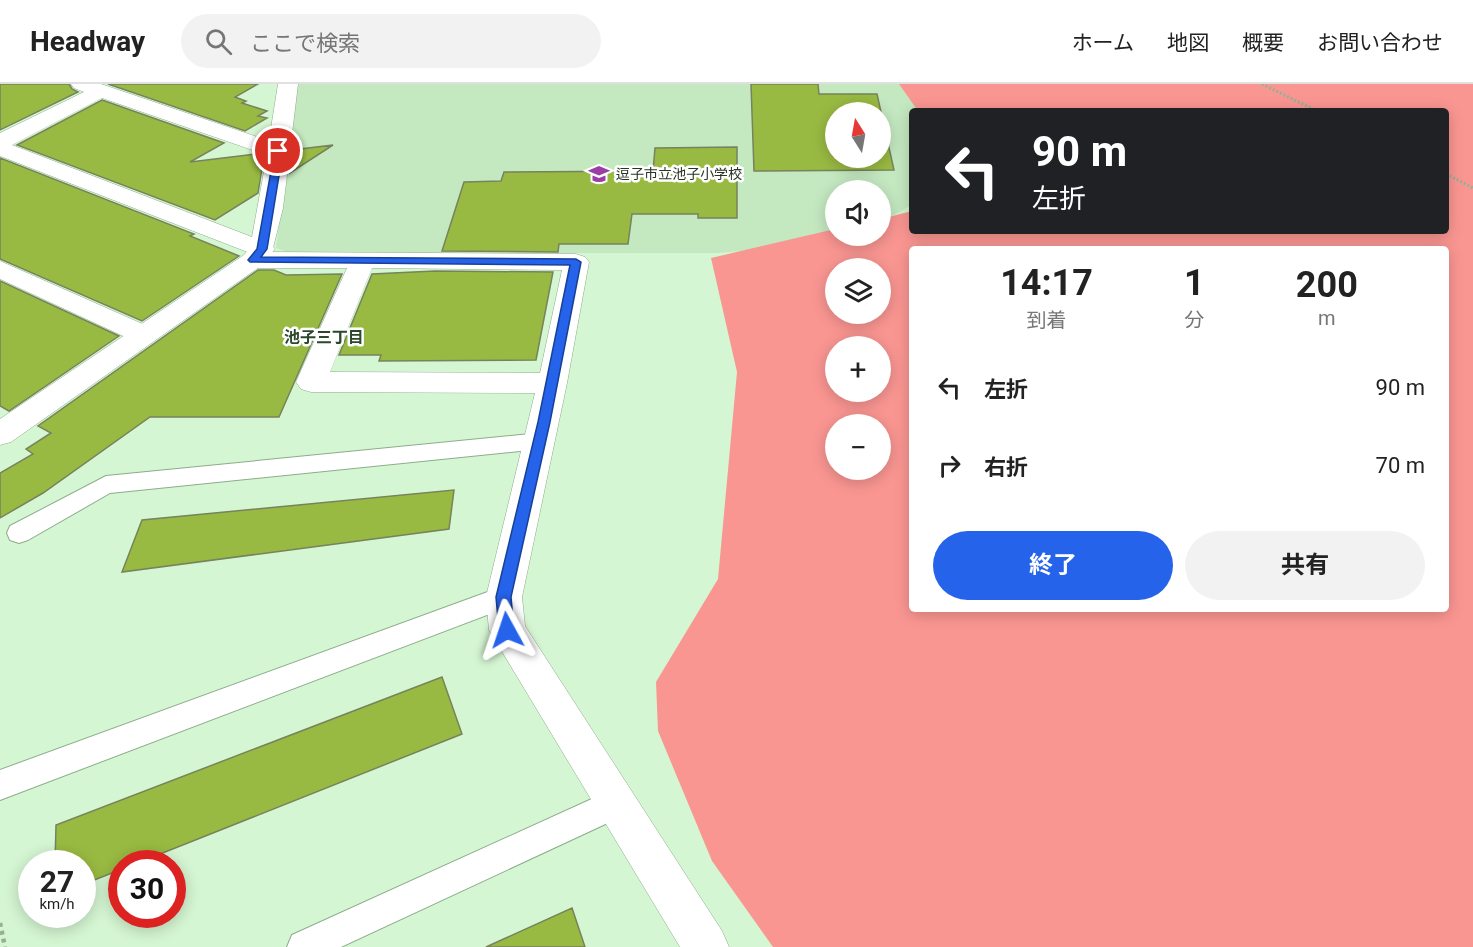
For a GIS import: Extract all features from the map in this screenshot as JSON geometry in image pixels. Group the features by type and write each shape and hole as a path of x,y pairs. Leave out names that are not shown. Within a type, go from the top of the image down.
{"street":[{"path":"81,84 108,87 278,151"},
{"path":"0,434 258,255 288,84"},
{"path":"0,142 108,87"},
{"path":"0,148 258,255 363,260 576,262 540,441 504,597 507,630 706,947"},
{"path":"363,260 311,382 552,384"},
{"path":"0,269 144,335"}],"lane":[{"path":"19,533 106,485 540,441"},
{"path":"0,785 504,597"},
{"path":"304,947 616,803"}],"path":[{"path":"1262,84 1311,108"},
{"path":"1449,176 1473,188"},
{"path":"0,923 5,947"}],"shaded area":[{"name":"逗子市立池子小学校","path":"296,84 919,84 939,108 909,108 909,207 891,217 891,180 825,180 825,244 719,253 290,253 276,248"},
{"path":"899,84 1473,84 1473,947 773,947 712,861 658,731 656,682 718,579 737,372 711,258 825,231 825,246 891,246 891,216 909,212 909,234 1449,234 1449,108 916,108"}],"building":[{"path":"0,84 69,84 78,92 0,130"},
{"path":"108,84 258,84 235,97 246,101 242,103 267,111 258,116 267,118 245,131"},
{"path":"751,84 818,84 819,94 877,94 879,102 825,102 825,168 891,168 891,157 894,170 754,171"},
{"path":"102,100 224,143 190,162 257,154 264,156 258,193 215,220 17,145"},
{"path":"333,145 290,173 292,150"},
{"path":"737,147 737,218 698,218 698,214 632,214 628,244 559,244 558,252 442,251 464,182 501,181 504,172 653,171 655,148"},
{"path":"0,158 194,234 190,236 239,256 142,321 0,259"},
{"path":"258,270 274,270 286,275 342,274 279,417 150,417 43,493 0,518 0,473 33,454 26,449 51,433 38,426"},
{"path":"435,271 553,272 536,360 379,361 381,355 339,355 372,274"},
{"path":"0,281 119,336 9,411 0,406"},
{"path":"454,490 449,529 122,572 142,520"},
{"path":"442,677 462,734 170,850 108,850 108,875 96,879 96,850 55,850 56,825"},
{"path":"572,908 585,947 486,947"}],"place":[{"name":"逗子市立池子小学校","path":"599,174"}],"district":[{"name":"池子三丁目","path":"324,337"}],"route":[{"path":"278,151 271,208 262,249 253,260 576,262 544,422 504,597 507,630"}]}
